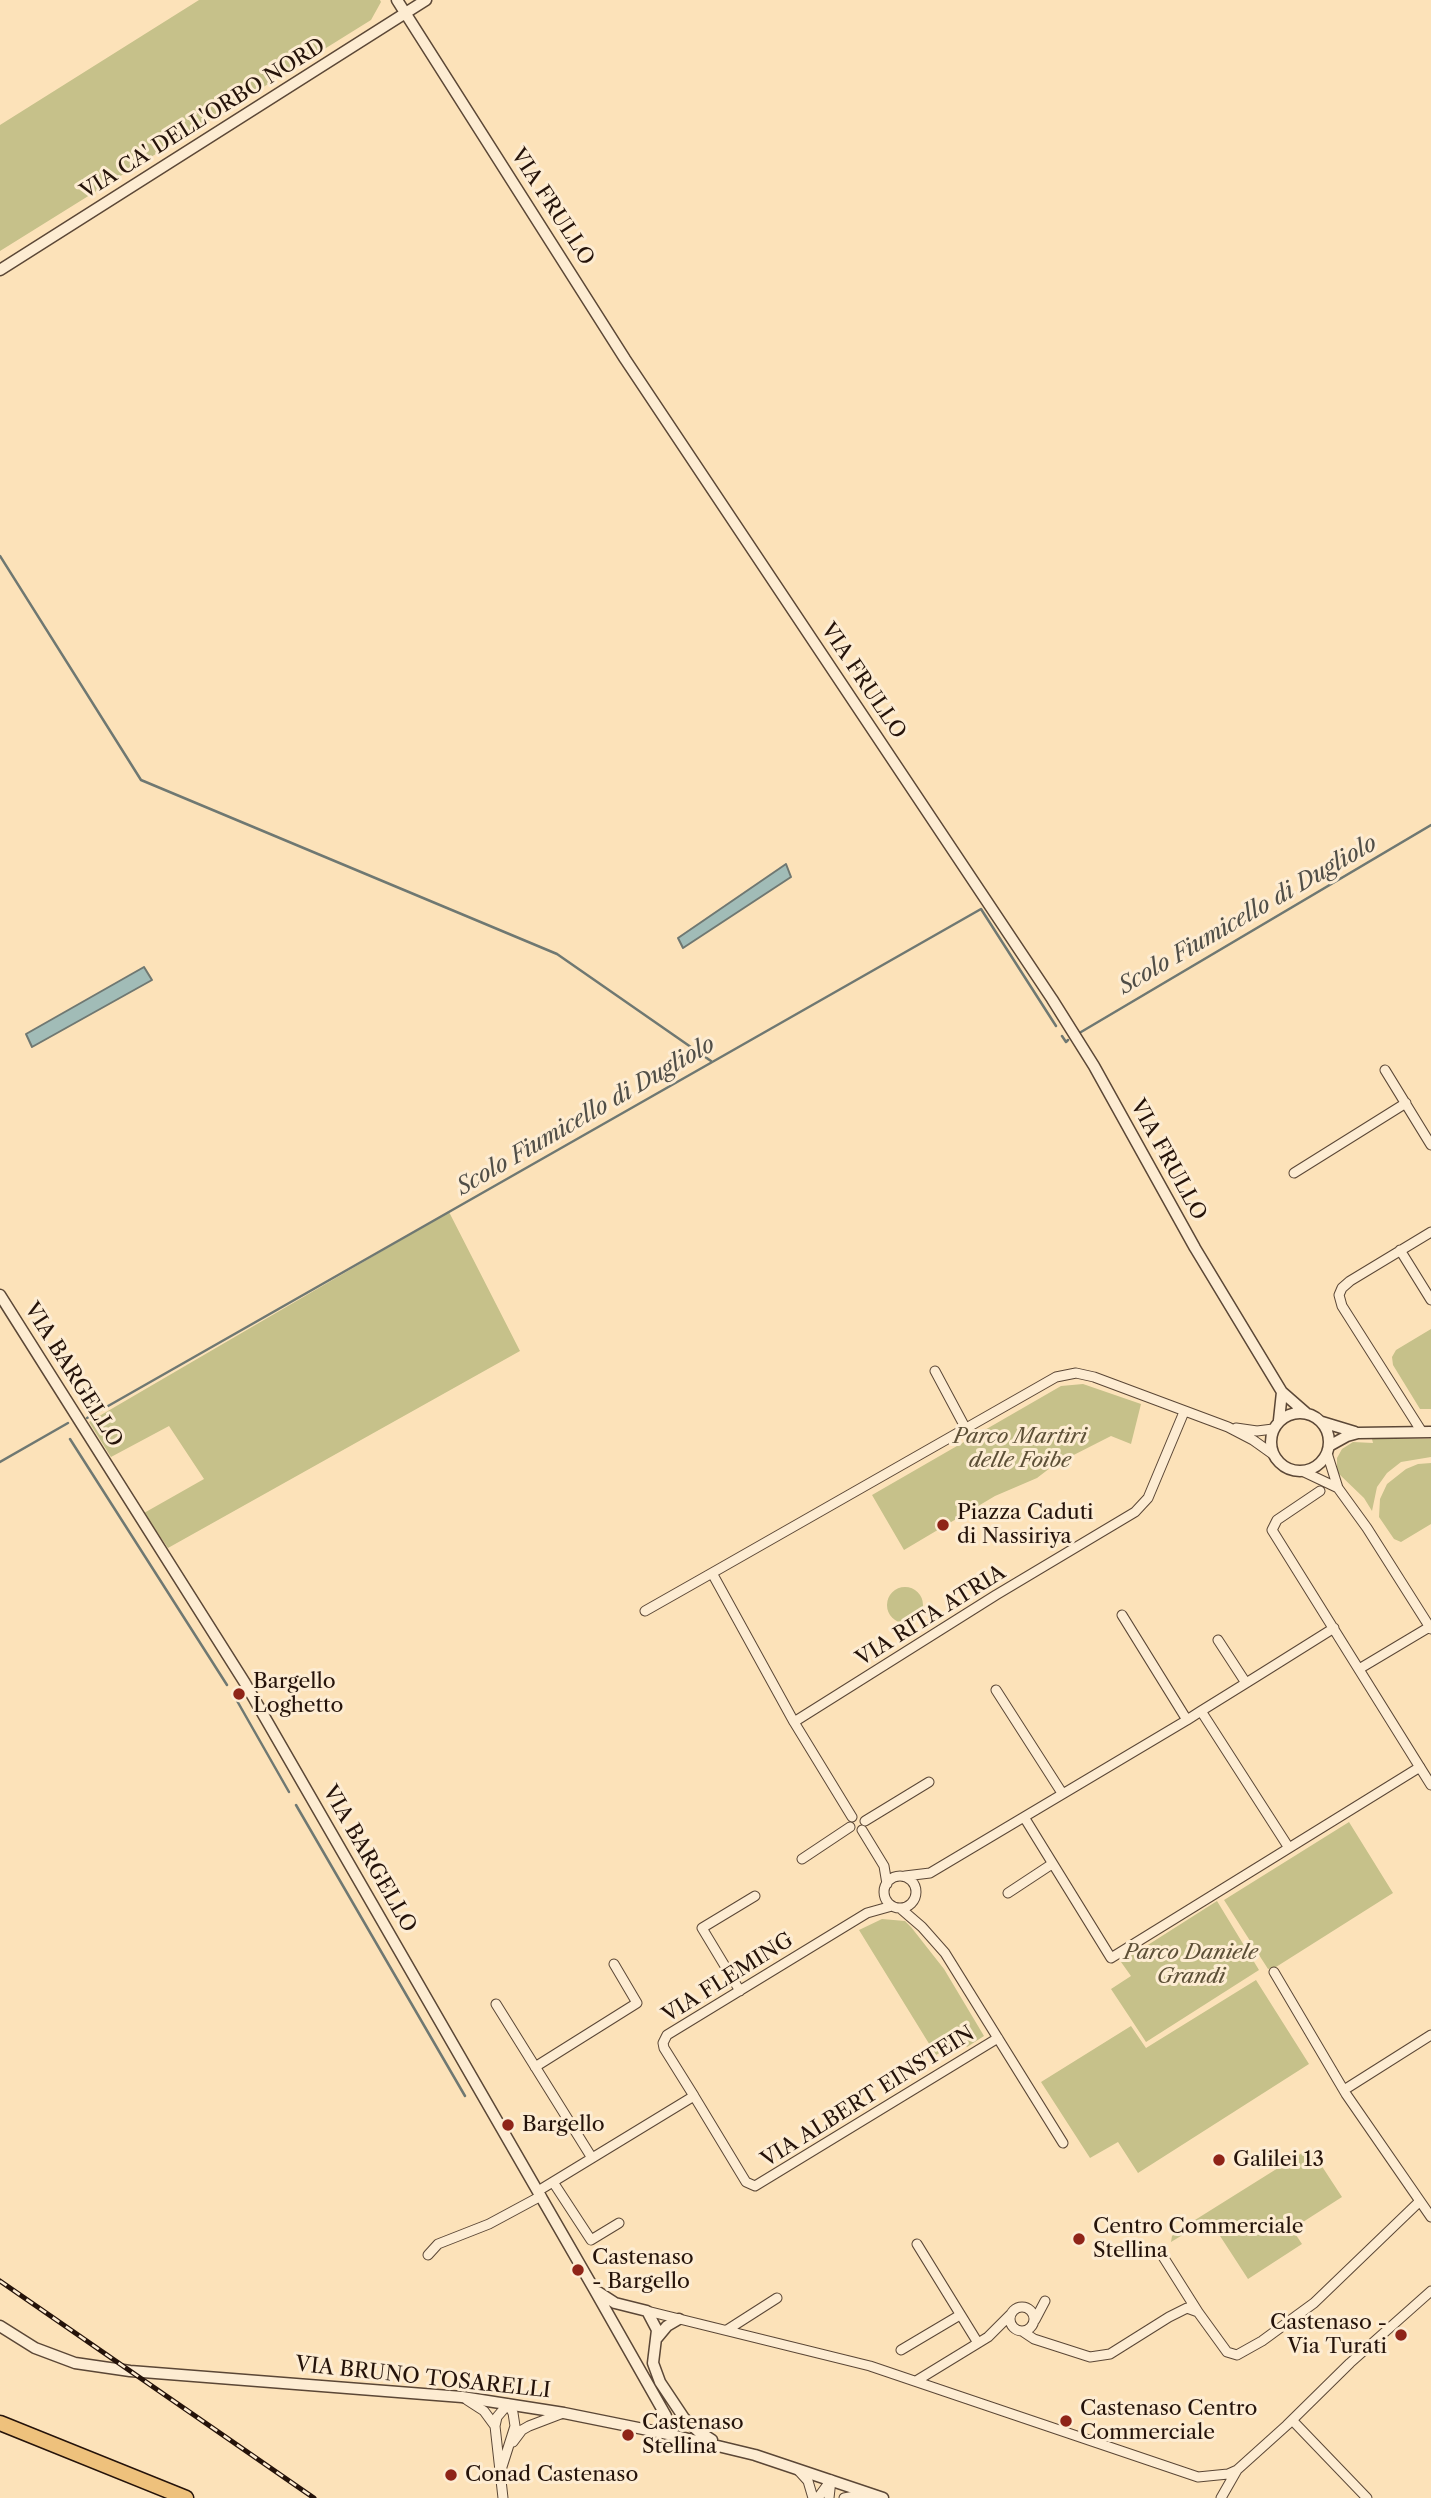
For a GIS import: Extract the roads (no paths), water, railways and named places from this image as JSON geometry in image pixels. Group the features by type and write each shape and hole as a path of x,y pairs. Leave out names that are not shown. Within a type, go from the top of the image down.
{"main road":[{"path":"3,2424 186,2498"}],"street":[{"name":"VIA FRULLO","path":"397,0 625,359 1052,999 1094,1066 1206,1268 1282,1392 1306,1413"},
{"name":"VIA CA' DELL'ORBO NORD","path":"0,270 426,0"},
{"path":"1385,1070 1431,1145"},
{"path":"1294,1173 1406,1103"},
{"path":"1427,1432 1342,1306 1339,1295 1350,1281 1431,1231"},
{"path":"1400,1250 1431,1300"},
{"name":"VIA BARGELLO","path":"0,1295 245,1684 666,2416 668,2434"},
{"path":"935,1371 966,1429"},
{"path":"645,1611 1056,1377 1076,1374 1094,1377 1228,1427 1254,1440 1287,1468 1301,1471 1338,1488"},
{"path":"1274,1455 1270,1443 1282,1392"},
{"name":"VIA RITA ATRIA","path":"794,1722 996,1595 1135,1512 1148,1498 1184,1412"},
{"path":"1228,1427 1256,1431 1276,1424 1296,1412 1306,1413 1322,1422 1358,1433"},
{"path":"1322,1422 1328,1432 1328,1450 1338,1488 1431,1627 1359,1669"},
{"path":"1301,1471 1315,1467 1328,1450 1347,1436 1358,1433 1427,1432"},
{"path":"1320,1491 1277,1520 1272,1530 1431,1784"},
{"path":"712,1573 794,1722 852,1817"},
{"path":"1122,1615 1187,1720"},
{"path":"896,1907 910,1905 930,1873 1187,1720 1334,1628"},
{"path":"1218,1640 1245,1684"},
{"path":"996,1690 1062,1793"},
{"path":"1201,1711 1289,1848"},
{"path":"1024,1816 1111,1958 1420,1767"},
{"path":"929,1782 863,1825 855,1831 850,1827 849,1822 857,1815 863,1825 884,1866 887,1902 922,1927 945,1953 1063,2143"},
{"path":"802,1858 850,1827"},
{"path":"1008,1893 1052,1864"},
{"path":"884,1866 914,1883 922,1927"},
{"path":"885,1888 900,1876 930,1873"},
{"name":"VIA FLEMING","path":"867,1913 885,1888"},
{"path":"740,1991 702,1928 755,1896"},
{"name":"VIA FLEMING","path":"694,2096 664,2048 664,2038 867,1913 896,1907"},
{"path":"535,2067 637,2003 614,1964"},
{"path":"1275,1972 1344,2090 1431,2217"},
{"path":"496,2004 592,2158"},
{"path":"1344,2090 1431,2035"},
{"name":"VIA ALBERT EINSTEIN","path":"694,2096 746,2182 755,2186 998,2038"},
{"path":"428,2255 438,2244 489,2224 694,2096"},
{"path":"553,2182 591,2240 619,2223"},
{"path":"1162,2255 1227,2352 1237,2355 1262,2341 1314,2303 1420,2201"},
{"path":"917,2244 978,2343"},
{"path":"594,2289 610,2301 841,2357 1198,2477 1228,2474 1237,2470"},
{"path":"1221,2498 1237,2470 1431,2291"},
{"path":"727,2330 777,2298"},
{"path":"916,2381 988,2337 1005,2331 1020,2331 1033,2323 1045,2301 1017,2308 988,2337"},
{"path":"1025,2307 1031,2311 1040,2338 1048,2343"},
{"path":"1011,2314 1011,2322 1034,2339 1090,2357 1110,2354 1187,2308 1198,2312"},
{"path":"647,2311 656,2326 657,2338 653,2353 655,2374 679,2412 698,2431 724,2446"},
{"path":"901,2350 960,2315"},
{"path":"657,2338 667,2326 679,2319"},
{"name":"VIA BRUNO TOSARELLI","path":"0,2326 35,2348 75,2363 130,2371 462,2397 564,2413 724,2446 794,2466 883,2498"},
{"path":"462,2397 484,2411 495,2426"},
{"path":"503,2498 495,2426 497,2417 508,2404 515,2419 509,2450"},
{"path":"668,2434 674,2427 679,2412"},
{"path":"501,2470 518,2435 529,2426 564,2413"},
{"path":"1292,2420 1367,2498"},
{"path":"794,2466 808,2481 813,2498"},
{"path":"818,2498 831,2480"},
{"path":"829,2498 831,2480"},
{"path":"844,2498 870,2493"}],"water":[{"path":"786,864 791,877 683,948 678,938"},
{"path":"144,967 152,980 32,1047 26,1034"}],"waterway":[{"path":"0,556 141,780 557,954 711,1061"},
{"name":"Scolo Fiumicello di Dugliolo","path":"1081,1032 1431,825"},
{"name":"Scolo Fiumicello di Dugliolo","path":"87,1418 981,909 1056,1026"},
{"name":"Scolo Fiumicello di Dugliolo","path":"1062,1036 1066,1042 1068,1040"},
{"name":"Scolo Fiumicello di Dugliolo","path":"0,1462 68,1423"},
{"path":"70,1439 227,1685"},
{"path":"236,1699 289,1792"},
{"path":"296,1805 465,2096"}],"railway":[{"path":"0,2281 314,2498"}],"place":[{"name":"Piazza Caduti di Nassiriya","path":"943,1525"},
{"name":"Bargello Loghetto","path":"239,1694"},
{"name":"Bargello","path":"508,2125"},
{"name":"Galilei 13","path":"1219,2160"},
{"name":"Centro Commerciale Stellina","path":"1079,2239"},
{"name":"Castenaso - Bargello","path":"578,2270"},
{"name":"Castenaso - Via Turati","path":"1401,2335"},
{"name":"Castenaso Centro Commerciale","path":"1066,2421"},
{"name":"Castenaso Stellina","path":"628,2435"},
{"name":"Conad Castenaso","path":"451,2475"}],"park label":[{"name":"Parco Martiri delle Foibe","path":"1020,1449"},
{"name":"Parco Daniele Grandi","path":"1191,1965"}]}
